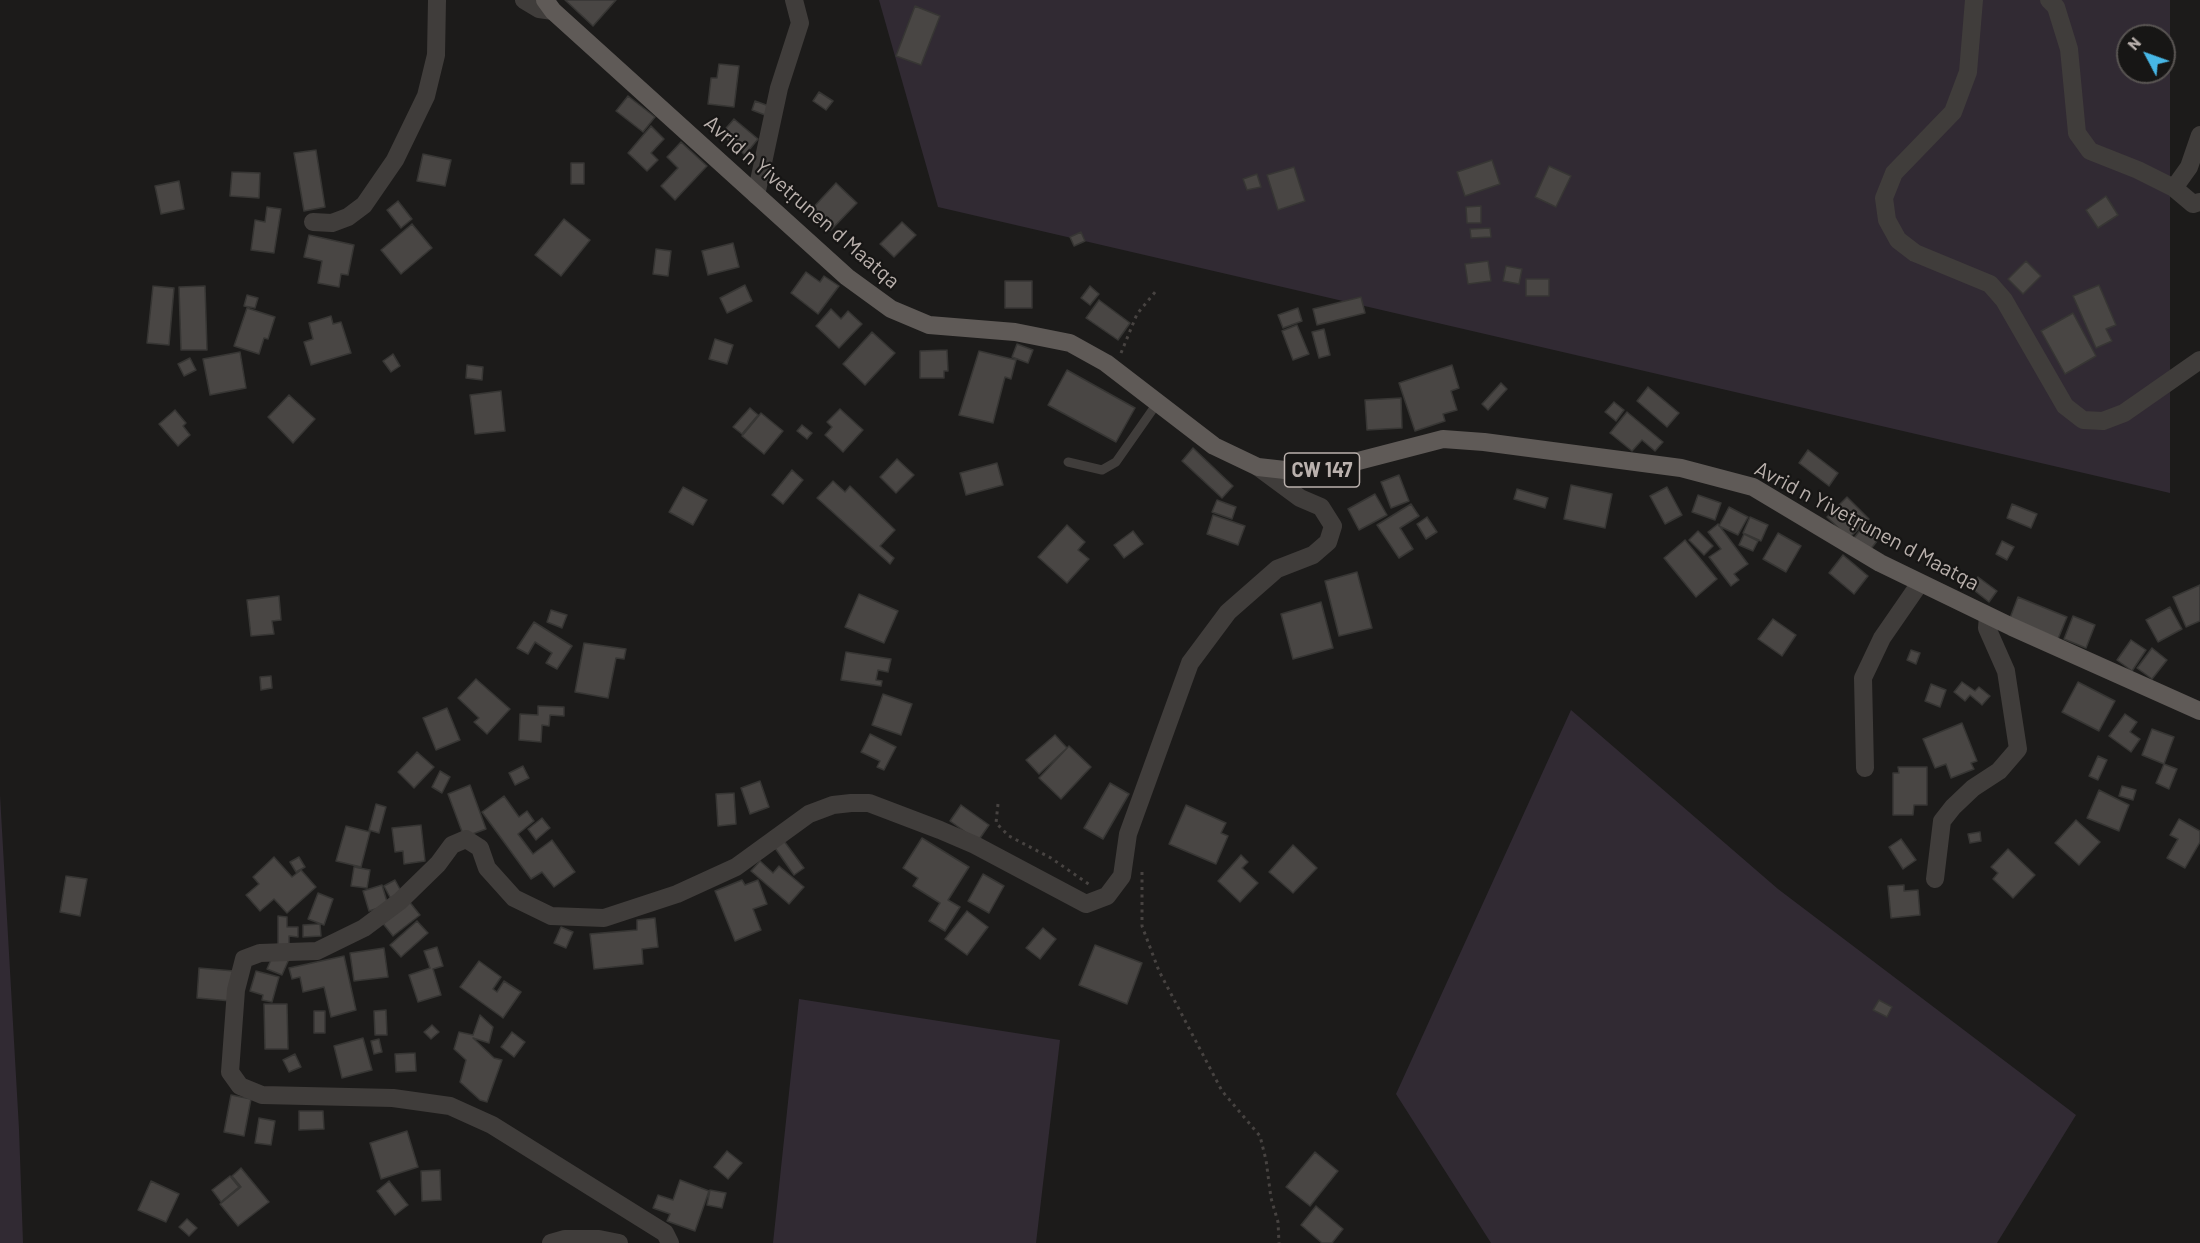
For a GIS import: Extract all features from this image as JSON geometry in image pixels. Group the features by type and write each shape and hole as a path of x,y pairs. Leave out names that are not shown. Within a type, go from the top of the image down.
{"main road":[{"name":"Avrid n Yivetṛunen d Maatqa","path":"549,6 847,277 891,309 929,325 1015,332 1070,343 1113,368 1214,446 1258,468 1312,473 1443,439 1484,442 1681,468 1753,487 1880,563 1988,616 2200,711"}],"street":[{"path":"313,222 332,223 348,217 364,206 395,160 426,96 436,55 437,0"},
{"path":"524,0 539,9 549,6"},
{"path":"756,195 779,87 800,23 794,0"},
{"path":"1974,0 1968,72 1953,112 1894,173 1884,198 1887,220 1898,240 1915,253 1990,284 2004,300 2065,406 2083,420 2103,422 2124,413 2200,360"},
{"path":"2049,0 2056,7 2069,49 2077,133 2090,151 2174,188 2193,204 2200,202"},
{"path":"2174,188 2189,167 2200,135"},
{"path":"670,1243 665,1233 492,1125 450,1106 393,1098 262,1095 240,1086 230,1071 236,990 244,959 260,953 317,951 364,928 400,902 438,864 452,845 466,839 480,848 487,868 514,898 551,916 604,918 677,894 736,867 809,814 833,805 851,803 869,803 957,837 1086,904 1107,896 1122,876 1128,834 1190,663 1228,612 1277,569 1313,555 1328,542 1333,526 1321,507 1300,498 1258,468"},
{"path":"1866,768 1863,678 1882,638 1920,583"},
{"path":"1935,879 1942,821 1973,788 1999,771 2018,749 2006,671 1987,628 1988,616"},
{"path":"551,1243 565,1239 599,1239 619,1243"}],"lane":[{"path":"1068,462 1102,470 1116,462 1158,402"}],"path":[{"path":"1113,368 1137,314 1156,291"},
{"path":"998,804 996,823 1009,836 1051,858 1107,896"},
{"path":"1142,867 1142,926 1159,970 1222,1091 1260,1136 1266,1160 1270,1198 1278,1222 1279,1243"}],"shaded area":[{"path":"879,0 2170,0 2170,24 2116,24 2116,84 2170,84 2170,493 938,207"},
{"path":"1571,710 1778,889 2076,1115 1997,1243 1491,1243 1396,1094"},
{"path":"0,795 19,1129 23,1243 0,1243"},
{"path":"799,999 1060,1040 1036,1243 773,1243"}],"building":[{"path":"565,0 616,0 593,26"},
{"path":"915,6 940,16 921,65 896,56"},
{"path":"719,64 739,66 734,107 708,104 711,78 717,78"},
{"path":"819,92 833,101 826,110 813,101"},
{"path":"628,96 655,117 643,132 616,111"},
{"path":"755,101 769,106 765,115 752,110"},
{"path":"734,119 758,139 745,155 721,134"},
{"path":"651,126 664,139 651,153 658,160 647,171 628,153"},
{"path":"681,142 707,166 675,200 661,186 678,168 667,157"},
{"path":"316,150 325,207 304,211 294,153"},
{"path":"423,154 451,160 445,186 417,181"},
{"path":"1492,160 1500,184 1465,196 1457,172"},
{"path":"571,163 584,163 584,184 571,184"},
{"path":"1549,166 1571,176 1556,207 1535,197"},
{"path":"1294,167 1305,201 1278,210 1267,175"},
{"path":"232,172 260,173 259,198 230,196"},
{"path":"1257,174 1261,187 1247,190 1243,179"},
{"path":"179,181 184,209 161,214 155,186"},
{"path":"836,183 857,203 831,230 810,211"},
{"path":"2106,196 2118,215 2098,228 2086,210"},
{"path":"398,201 412,219 401,228 387,210"},
{"path":"1481,206 1481,223 1467,223 1466,207"},
{"path":"267,207 281,209 274,253 251,250 255,220 265,222"},
{"path":"564,219 590,240 561,276 535,255"},
{"path":"902,222 916,235 894,257 880,244"},
{"path":"412,224 432,248 401,274 381,250"},
{"path":"1490,228 1491,237 1471,238 1470,229"},
{"path":"1081,232 1085,241 1074,246 1070,237"},
{"path":"309,235 354,245 348,275 341,274 339,287 318,283 322,261 304,257"},
{"path":"733,243 739,267 708,275 702,251"},
{"path":"656,249 671,251 668,276 653,274"},
{"path":"1488,261 1491,281 1468,284 1465,264"},
{"path":"2026,261 2041,276 2023,294 2008,279"},
{"path":"1506,266 1522,269 1519,284 1503,281"},
{"path":"806,272 820,282 824,276 839,286 818,314 791,293"},
{"path":"1526,279 1549,279 1549,296 1526,296"},
{"path":"1005,281 1032,281 1032,308 1005,308"},
{"path":"745,285 752,301 727,313 720,298"},
{"path":"2099,285 2116,325 2106,329 2112,341 2096,348 2073,296"},
{"path":"153,286 174,288 169,345 147,343"},
{"path":"205,286 207,350 181,350 179,287"},
{"path":"1090,286 1099,294 1090,305 1081,298"},
{"path":"247,295 258,298 255,308 244,306"},
{"path":"1361,297 1365,313 1317,325 1313,309"},
{"path":"1099,300 1130,323 1118,340 1086,318"},
{"path":"247,308 275,317 268,339 264,338 259,354 234,346"},
{"path":"1298,308 1302,321 1283,328 1278,315"},
{"path":"831,309 841,319 848,311 862,324 839,348 816,326"},
{"path":"2073,313 2096,356 2065,374 2041,331"},
{"path":"331,316 333,324 341,322 351,353 311,365 304,342 313,339 309,323"},
{"path":"1297,325 1309,354 1293,360 1282,331"},
{"path":"1324,329 1330,355 1319,358 1312,332"},
{"path":"872,332 895,353 865,385 843,364"},
{"path":"715,339 733,345 727,364 709,359"},
{"path":"1017,344 1033,350 1028,363 1012,357"},
{"path":"947,350 948,371 944,371 944,378 920,378 920,351"},
{"path":"979,351 1016,360 1011,379 1005,377 993,423 959,415"},
{"path":"240,352 246,388 210,395 203,359"},
{"path":"393,354 400,366 391,372 383,361"},
{"path":"190,358 196,370 184,376 178,364"},
{"path":"467,365 483,367 482,380 466,378"},
{"path":"1452,365 1459,388 1451,391 1457,410 1443,414 1445,421 1415,431 1399,383"},
{"path":"1067,370 1135,408 1116,442 1048,405"},
{"path":"1501,383 1507,389 1488,410 1482,404"},
{"path":"1648,387 1679,413 1667,427 1637,401"},
{"path":"501,391 505,431 475,434 470,395"},
{"path":"289,395 315,419 293,443 268,417"},
{"path":"1401,398 1402,428 1367,430 1365,400"},
{"path":"1614,402 1624,410 1616,421 1605,412"},
{"path":"750,408 758,415 742,434 733,427"},
{"path":"840,409 863,430 843,452 825,435 832,427 827,422"},
{"path":"175,410 186,423 183,426 190,435 178,446 159,424"},
{"path":"1627,412 1663,442 1655,451 1642,440 1632,451 1610,433"},
{"path":"761,413 783,431 764,454 742,436"},
{"path":"802,425 812,433 807,439 797,431"},
{"path":"1193,448 1233,486 1222,498 1182,461"},
{"path":"1808,450 1838,473 1829,486 1799,463"},
{"path":"897,459 914,475 896,493 880,477"},
{"path":"997,463 1003,485 966,495 960,473"},
{"path":"792,470 803,480 783,504 772,495"},
{"path":"1399,475 1409,501 1391,508 1381,482"},
{"path":"833,481 845,492 850,486 895,530 880,546 894,558 890,564 817,498"},
{"path":"1571,485 1612,494 1605,528 1564,519"},
{"path":"683,487 707,500 693,525 669,512"},
{"path":"1667,487 1682,515 1665,524 1650,496"},
{"path":"1517,489 1548,498 1545,508 1514,499"},
{"path":"1375,494 1387,515 1359,530 1348,509"},
{"path":"1698,495 1721,503 1715,520 1692,512"},
{"path":"1847,497 1869,519 1849,538 1827,517"},
{"path":"1217,500 1236,507 1232,519 1212,512"},
{"path":"1411,504 1419,516 1400,528 1413,549 1399,558 1377,525"},
{"path":"2012,504 2037,514 2031,528 2007,518"},
{"path":"1729,507 1748,517 1738,535 1719,526"},
{"path":"1213,515 1245,526 1238,545 1207,534"},
{"path":"1427,517 1437,532 1426,539 1417,524"},
{"path":"1750,517 1768,525 1761,541 1743,533"},
{"path":"1718,524 1748,564 1734,574 1739,580 1731,586 1709,557 1721,549 1708,532"},
{"path":"1865,524 1881,536 1870,550 1854,538"},
{"path":"1067,525 1085,542 1078,550 1089,559 1067,583 1038,557"},
{"path":"1133,531 1143,544 1124,558 1114,545"},
{"path":"1698,531 1713,546 1704,555 1689,540"},
{"path":"1778,533 1801,546 1786,572 1763,559"},
{"path":"1744,534 1758,541 1753,551 1739,545"},
{"path":"1685,540 1717,579 1696,597 1664,558"},
{"path":"2002,541 2014,547 2007,560 1996,554"},
{"path":"1843,555 1868,576 1854,594 1829,573"},
{"path":"1357,572 1372,628 1339,636 1325,581"},
{"path":"1978,577 1997,591 1989,602 1970,587"},
{"path":"2200,585 2200,621 2186,627 2173,597"},
{"path":"859,594 898,611 884,643 845,627"},
{"path":"279,596 281,620 272,621 274,634 251,636 247,600"},
{"path":"2018,597 2067,617 2058,639 2010,618"},
{"path":"1321,602 1333,648 1293,659 1281,614"},
{"path":"2170,607 2182,629 2158,642 2146,620"},
{"path":"551,610 567,615 562,628 547,622"},
{"path":"2073,616 2095,625 2086,648 2064,639"},
{"path":"1773,619 1796,635 1782,656 1758,639"},
{"path":"534,622 572,646 557,669 546,663 552,653 535,642 528,654 517,648"},
{"path":"2131,640 2146,650 2132,671 2117,660"},
{"path":"584,643 626,649 624,659 616,658 608,698 575,692"},
{"path":"2152,648 2167,660 2152,679 2137,668"},
{"path":"1911,650 1920,653 1916,664 1907,660"},
{"path":"846,652 891,659 888,672 878,670 876,680 882,681 881,686 841,680"},
{"path":"271,676 272,688 261,690 260,677"},
{"path":"476,679 510,709 487,734 474,722 479,718 458,698"},
{"path":"1962,682 1975,691 1979,687 1990,696 1982,705 1970,695 1965,701 1954,692"},
{"path":"2078,682 2115,701 2099,731 2062,712"},
{"path":"1931,684 1946,690 1940,707 1925,701"},
{"path":"883,694 912,704 901,735 872,725"},
{"path":"538,706 564,707 564,716 550,715 549,726 542,725 541,742 519,740 520,714 538,715"},
{"path":"447,708 460,740 436,750 423,718"},
{"path":"2125,714 2137,722 2130,732 2140,739 2131,752 2109,736"},
{"path":"1962,723 1977,761 1971,763 1974,769 1951,778 1946,764 1935,768 1923,739"},
{"path":"2152,729 2174,737 2164,764 2142,755"},
{"path":"870,734 896,747 884,770 877,767 880,761 861,752"},
{"path":"1055,735 1067,748 1039,774 1026,760"},
{"path":"1069,746 1091,767 1061,799 1039,778"},
{"path":"417,752 434,767 414,788 398,772"},
{"path":"2098,756 2107,760 2098,780 2089,776"},
{"path":"2164,764 2177,769 2169,789 2156,783"},
{"path":"523,766 529,778 515,785 509,773"},
{"path":"1898,767 1927,767 1927,805 1914,805 1913,815 1893,815 1893,773 1899,773"},
{"path":"440,771 450,777 442,793 432,787"},
{"path":"760,781 769,807 750,814 741,788"},
{"path":"1110,783 1129,794 1103,839 1084,828"},
{"path":"470,785 486,829 464,837 448,794"},
{"path":"2122,786 2136,790 2133,800 2119,796"},
{"path":"2099,790 2129,805 2119,831 2087,818"},
{"path":"734,793 736,824 718,826 716,794"},
{"path":"504,796 519,817 527,811 534,821 518,834 533,854 552,840 575,872 554,887 542,872 531,879 482,812"},
{"path":"376,804 386,807 379,833 369,830"},
{"path":"961,805 989,825 978,841 950,821"},
{"path":"1186,805 1226,823 1221,833 1228,836 1216,864 1169,844"},
{"path":"542,818 550,828 536,840 528,829"},
{"path":"2179,819 2200,831 2200,842 2185,868 2167,858 2178,839 2170,835"},
{"path":"2076,820 2100,842 2079,865 2055,843"},
{"path":"421,825 425,861 404,864 403,851 395,852 392,828"},
{"path":"346,826 370,832 361,867 336,861"},
{"path":"1980,832 1981,841 1970,843 1968,834"},
{"path":"922,838 969,867 948,900 960,907 945,931 929,921 940,903 913,886 918,878 903,868"},
{"path":"1901,839 1916,860 1903,869 1889,847"},
{"path":"784,841 804,868 794,875 775,848"},
{"path":"1293,845 1317,868 1293,893 1269,872"},
{"path":"2008,849 2035,875 2013,898 1993,879 1998,873 1991,867"},
{"path":"1241,855 1248,862 1242,868 1258,883 1240,902 1218,881"},
{"path":"274,857 292,877 301,870 316,887 287,913 274,899 260,911 246,895 259,884 253,877"},
{"path":"299,857 305,867 296,872 290,862"},
{"path":"760,861 773,873 779,866 804,887 789,904 751,871"},
{"path":"354,867 370,870 367,888 351,886"},
{"path":"983,874 1004,886 989,913 968,901"},
{"path":"66,876 87,879 80,916 60,912"},
{"path":"395,880 402,893 391,899 384,886"},
{"path":"742,880 745,885 758,880 767,904 753,909 761,930 735,941 715,891"},
{"path":"382,885 388,905 369,911 363,891"},
{"path":"1904,885 1904,891 1918,890 1920,915 1891,918 1888,886"},
{"path":"318,893 333,899 324,925 308,919"},
{"path":"408,900 420,915 393,936 381,921"},
{"path":"967,911 988,927 967,955 945,939"},
{"path":"278,916 287,917 287,927 298,927 298,937 289,936 289,948 278,948"},
{"path":"655,918 658,947 642,949 643,964 594,969 590,934 637,930 637,920"},
{"path":"417,921 428,933 401,957 390,945"},
{"path":"320,924 321,936 303,937 303,925"},
{"path":"561,927 573,932 566,948 554,943"},
{"path":"1043,928 1056,939 1040,959 1026,948"},
{"path":"1095,945 1142,963 1127,1004 1079,985"},
{"path":"437,947 443,966 433,969 441,995 418,1002 409,975 430,968 424,951"},
{"path":"384,948 388,977 354,981 350,953"},
{"path":"274,953 289,959 282,975 267,969"},
{"path":"344,956 356,1010 331,1017 324,987 303,992 300,977 292,979 289,968"},
{"path":"479,961 501,977 493,989 497,992 504,981 521,992 503,1018 460,987"},
{"path":"199,968 234,971 231,1001 197,998"},
{"path":"256,971 279,977 272,1002 262,1000 263,995 250,991"},
{"path":"1879,1000 1892,1007 1887,1017 1873,1010"},
{"path":"264,1004 287,1004 288,1049 265,1049"},
{"path":"386,1010 387,1035 375,1035 374,1011"},
{"path":"314,1011 325,1011 325,1033 314,1033"},
{"path":"480,1015 493,1027 489,1043 473,1038 494,1058 502,1060 487,1102 480,1100 460,1082 466,1060 454,1049 459,1032 473,1035"},
{"path":"432,1025 439,1032 431,1039 424,1032"},
{"path":"512,1032 525,1042 514,1057 501,1047"},
{"path":"363,1038 372,1070 342,1078 334,1046"},
{"path":"379,1039 382,1052 374,1054 371,1041"},
{"path":"415,1053 416,1071 396,1072 395,1054"},
{"path":"295,1054 301,1067 289,1072 283,1060"},
{"path":"231,1095 251,1099 244,1136 224,1132"},
{"path":"299,1111 323,1111 324,1129 299,1130"},
{"path":"259,1118 275,1121 271,1145 255,1143"},
{"path":"407,1131 418,1167 381,1179 370,1143"},
{"path":"727,1151 742,1163 728,1179 714,1167"},
{"path":"1315,1152 1338,1171 1310,1206 1286,1187"},
{"path":"241,1168 269,1202 238,1226 220,1204 241,1187 232,1176"},
{"path":"440,1170 441,1200 422,1201 421,1171"},
{"path":"230,1176 239,1187 221,1202 212,1190"},
{"path":"680,1180 709,1191 695,1231 667,1221 670,1214 653,1208 658,1195 673,1200"},
{"path":"151,1181 179,1194 166,1222 138,1210"},
{"path":"389,1181 408,1205 395,1215 377,1191"},
{"path":"710,1190 726,1193 722,1208 707,1205"},
{"path":"1316,1206 1343,1229 1332,1243 1322,1243 1301,1225"},
{"path":"187,1219 197,1228 189,1236 179,1227"}]}
